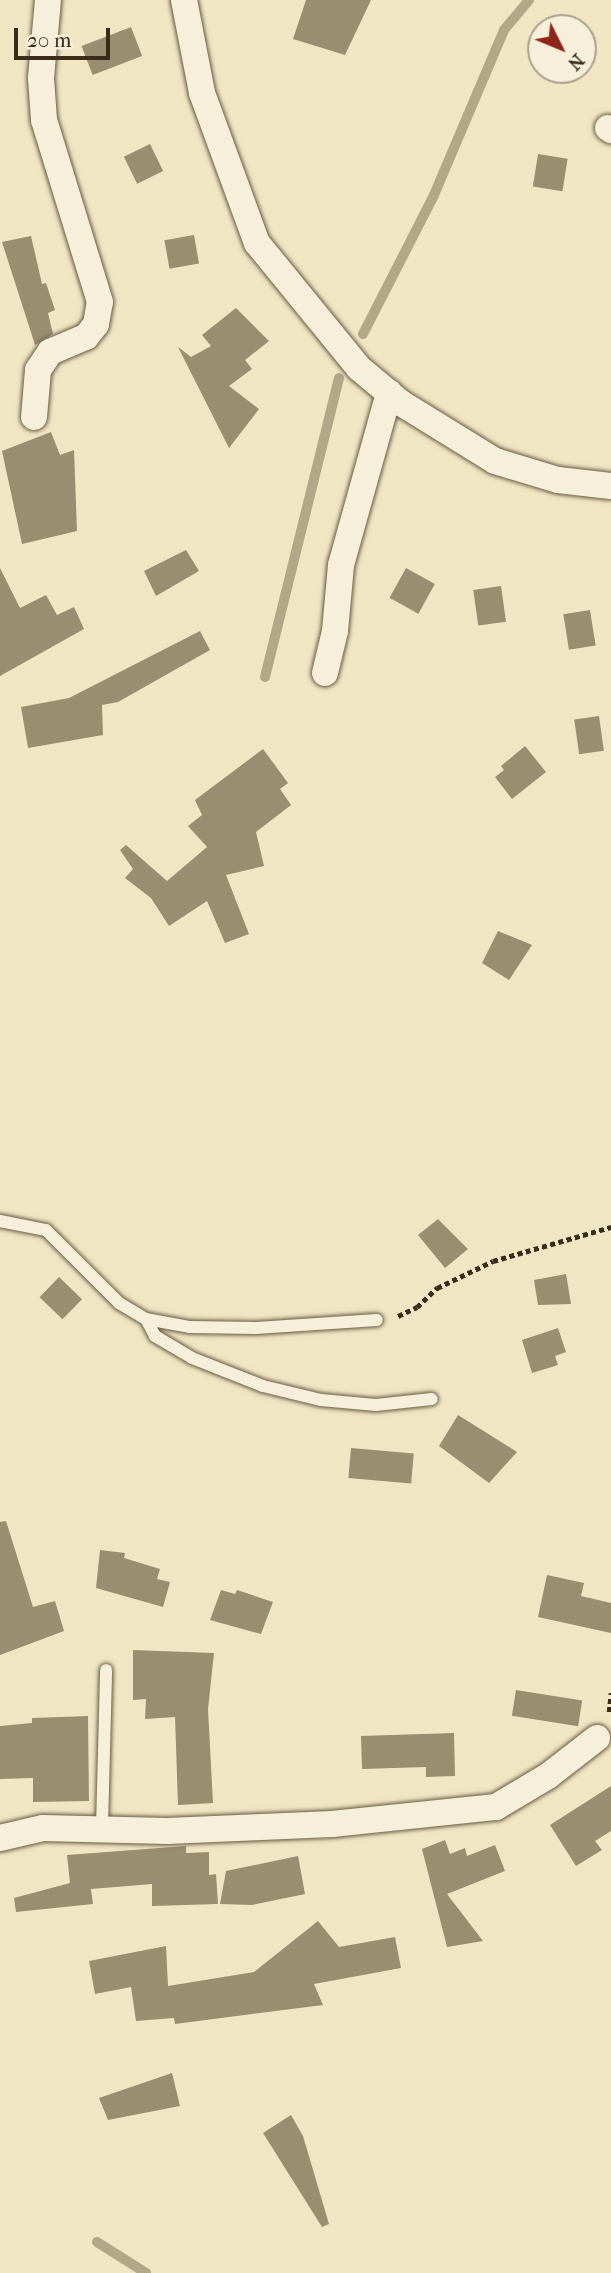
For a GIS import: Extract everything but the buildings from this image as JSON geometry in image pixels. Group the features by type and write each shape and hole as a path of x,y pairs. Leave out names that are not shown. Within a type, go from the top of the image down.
{"street":[{"path":"34,417 35,381 44,358 86,337 96,324 100,302 44,121 41,78 48,0"},
{"path":"184,0 202,93 257,243 359,368 389,393 495,461 558,480 611,486"},
{"path":"325,674 335,631 341,565 389,393"},
{"path":"0,1838 43,1828 102,1827 167,1831 332,1824 496,1807 548,1776 597,1738"}],"lane":[{"path":"0,1221 46,1230 119,1303 146,1319 198,1328 296,1328 377,1320"},
{"path":"146,1319 155,1336 192,1358 264,1386 321,1400 376,1405 432,1399"},
{"path":"102,1827 106,1670"}],"path":[{"path":"377,1320 404,1315 437,1288 494,1261 611,1227"}],"waterway":[{"path":"363,334 434,195 504,30 529,0"},
{"path":"265,677 339,378"},
{"path":"97,2242 146,2273"}]}
